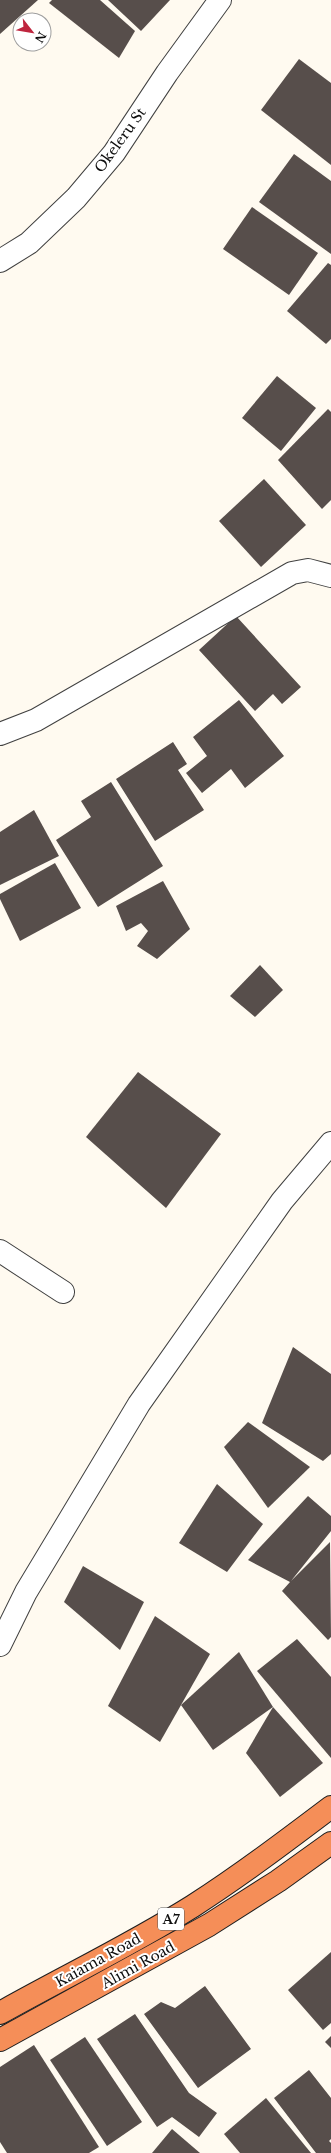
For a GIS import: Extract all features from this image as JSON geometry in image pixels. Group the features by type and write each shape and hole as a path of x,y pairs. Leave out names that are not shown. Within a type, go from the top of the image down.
{"highway":[{"name":"Kaiama Road","path":"0,2013 120,1949 193,1906 260,1861 331,1807"},
{"name":"Alimi Road","path":"0,2040 209,1925 278,1881 331,1843"}],"street":[{"name":"Okeleru St","path":"0,261 29,243 76,198 114,153 167,73 220,0"},
{"path":"0,734 36,720 292,572 308,570 331,576"},
{"path":"0,1644 26,1592 139,1404 282,1201 331,1143"},
{"path":"0,1251 62,1292"}],"building":[{"path":"0,0 38,0 25,12 12,12 12,23 0,34"},
{"path":"52,0 100,0 135,31 119,58 49,3"},
{"path":"108,0 170,0 141,31"},
{"path":"299,59 331,83 331,165 261,110"},
{"path":"294,154 331,181 331,254 259,202"},
{"path":"252,207 318,253 289,295 223,249"},
{"path":"328,263 331,265 331,339 326,344 287,311"},
{"path":"277,376 316,408 281,451 242,418"},
{"path":"328,409 331,412 331,500 322,509 278,460"},
{"path":"264,479 306,525 261,567 219,521"},
{"path":"236,616 301,687 282,704 273,694 255,711 199,650"},
{"path":"239,700 284,756 245,788 231,769 202,793 186,773 207,756 193,737"},
{"path":"173,742 187,764 178,770 204,810 155,841 116,779"},
{"path":"111,782 163,866 98,907 56,840 91,817 81,801"},
{"path":"34,810 59,856 0,885 0,832"},
{"path":"55,863 81,908 20,941 0,899 0,894"},
{"path":"163,881 190,929 157,959 137,946 148,931 141,923 126,931 116,906"},
{"path":"260,965 283,990 255,1017 230,996"},
{"path":"138,1072 221,1134 166,1208 86,1137"},
{"path":"293,1347 331,1374 331,1454 323,1461 262,1423"},
{"path":"248,1422 310,1467 268,1508 224,1447"},
{"path":"217,1484 263,1524 227,1572 179,1543"},
{"path":"308,1496 331,1516 331,1531 291,1581 330,1542 331,1637 328,1640 282,1591 290,1582 248,1560"},
{"path":"83,1566 144,1602 120,1650 64,1602"},
{"path":"155,1616 210,1654 160,1742 108,1706"},
{"path":"297,1639 331,1677 331,1758 257,1671"},
{"path":"239,1652 273,1707 213,1750 181,1705"},
{"path":"273,1707 323,1763 280,1797 246,1753"},
{"path":"331,1952 331,2023 323,2030 288,1990"},
{"path":"205,1986 251,2049 198,2088 144,2014 161,2002 175,2008"},
{"path":"135,2014 189,2093 217,2113 199,2137 172,2117 157,2127 97,2039"},
{"path":"331,2036 331,2048 325,2042"},
{"path":"85,2037 142,2122 107,2146 50,2060"},
{"path":"34,2045 99,2147 89,2153 7,2153 0,2142 0,2067"},
{"path":"309,2070 331,2098 331,2139 329,2141 331,2143 331,2153 316,2153 274,2098"},
{"path":"266,2098 311,2153 240,2153 224,2134"},
{"path":"172,2129 200,2153 152,2153"}]}
